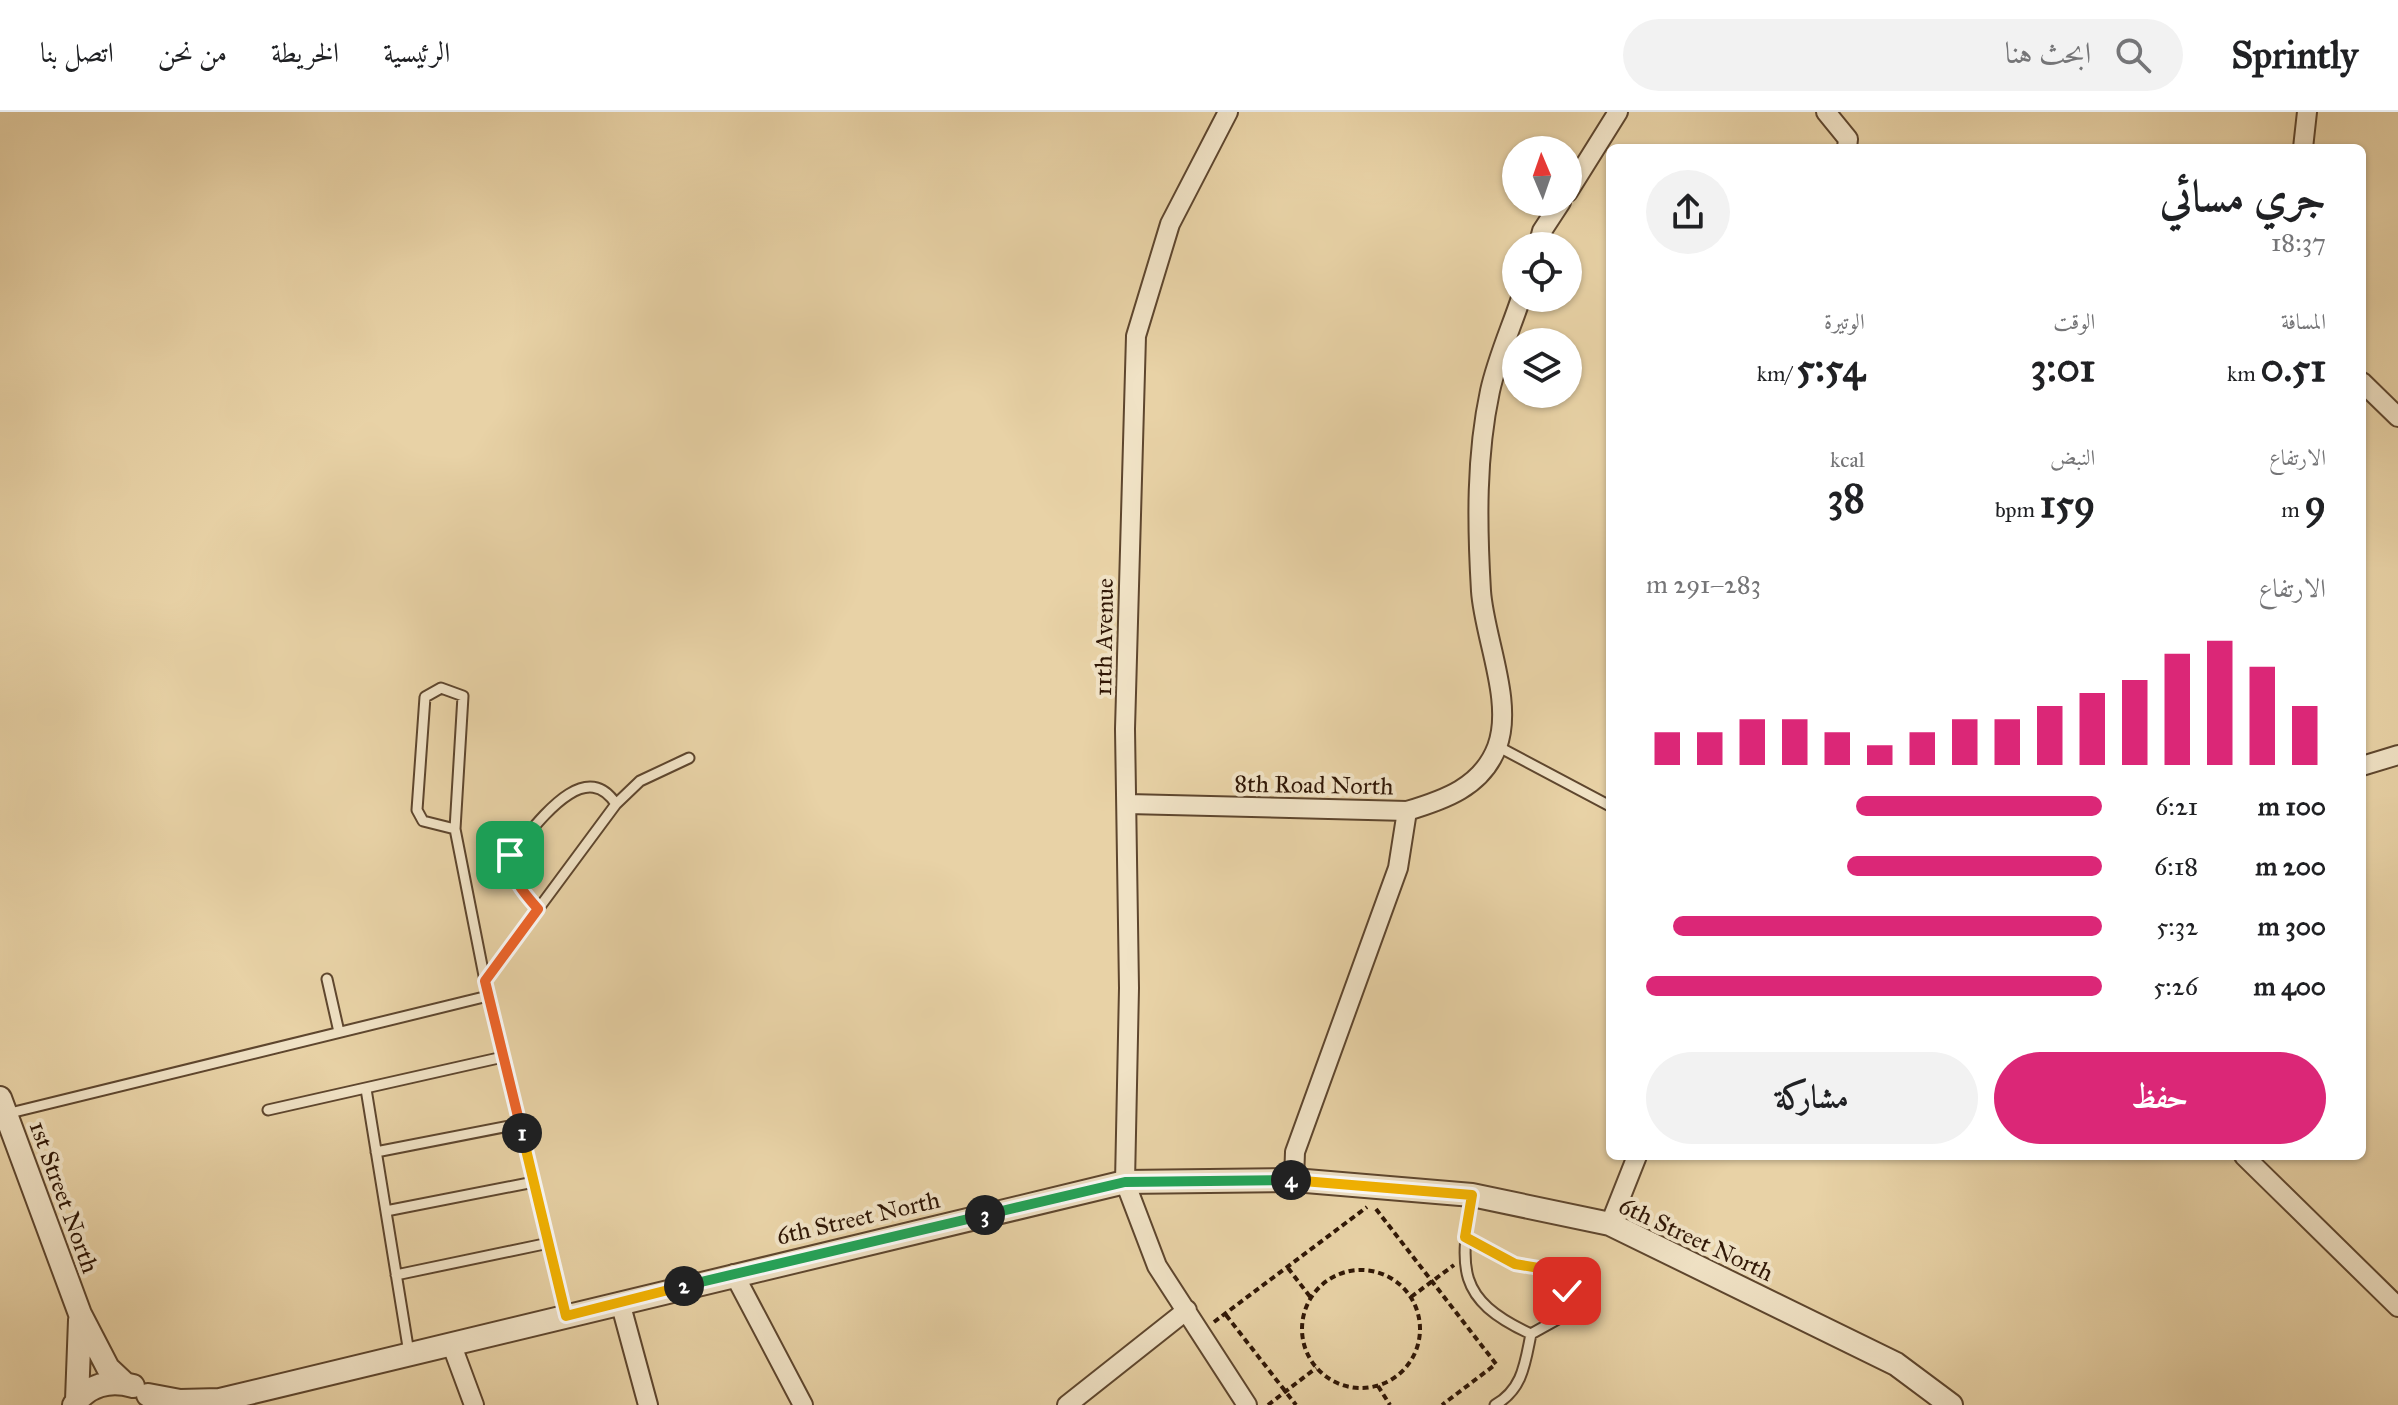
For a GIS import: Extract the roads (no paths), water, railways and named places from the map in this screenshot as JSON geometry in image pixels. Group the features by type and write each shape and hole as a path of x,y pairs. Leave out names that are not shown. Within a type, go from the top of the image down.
{"street":[{"name":"11th Avenue","path":"1125,1182 1128,804 1125,729 1136,336 1170,224 1228,112"},
{"path":"1826,112 1848,139 1847,144"},
{"path":"2303,144 2307,112"},
{"path":"1582,167 1612,114"},
{"name":"8th Road North","path":"1128,804 1407,811 1450,799 1478,777 1497,746 1501,701 1481,593 1478,480 1490,389 1516,312"},
{"path":"2366,386 2398,417"},
{"path":"2366,765 2398,755"},
{"path":"1294,1180 1295,1152 1398,868 1407,811"},
{"name":"1st Street North","path":"3,1106 80,1314 108,1368 124,1383"},
{"path":"1610,1224 1635,1160"},
{"path":"2248,1160 2398,1307"},
{"name":"6th Street North","path":"124,1383 151,1400 216,1402 734,1274 1125,1182 1294,1180 1472,1195 1610,1224 1896,1364 1951,1405"},
{"path":"1125,1182 1157,1266 1247,1405"},
{"path":"734,1274 803,1405"},
{"path":"620,1302 648,1405"},
{"path":"1067,1405 1187,1310"},
{"name":"1st Street North","path":"76,1403 80,1314"},
{"path":"451,1343 474,1405"},
{"path":"76,1403 90,1389 107,1383 124,1383"}],"lane":[{"path":"455,829 423,821 417,810 425,697 441,688 463,696 455,829 488,996 566,1316"},
{"path":"1497,746 1606,804"},
{"path":"485,981 616,804 640,781 689,758"},
{"path":"538,909 519,888 511,871 510,855 572,790 591,784 607,791 616,804"},
{"path":"327,979 339,1032"},
{"path":"3,1106 488,996"},
{"path":"268,1110 503,1057"},
{"path":"366,1089 409,1353"},
{"path":"376,1152 519,1124"},
{"path":"386,1211 534,1182"},
{"path":"1465,1237 1515,1264 1552,1270 1564,1278 1567,1291 1563,1311 1550,1326 1531,1334 1514,1326 1476,1296 1463,1261 1465,1237 1472,1195"},
{"path":"396,1275 549,1243"},
{"path":"1495,1405 1507,1398 1521,1378 1531,1334"}]}
